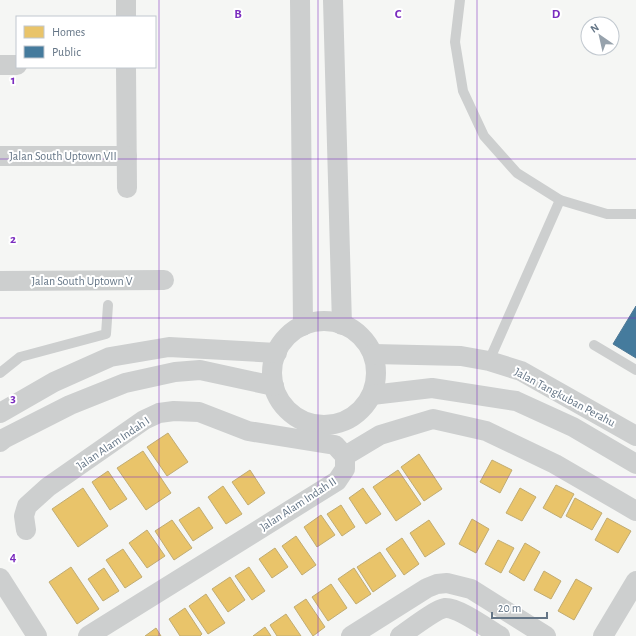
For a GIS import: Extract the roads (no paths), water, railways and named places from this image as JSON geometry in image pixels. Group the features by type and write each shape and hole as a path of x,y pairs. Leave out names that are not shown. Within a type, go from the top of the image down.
{"street":[{"path":"126,0 126,16"},
{"path":"300,0 303,326"},
{"path":"333,0 342,325"},
{"path":"0,65 16,65"},
{"path":"126,68 127,188"},
{"name":"Jalan South Uptown VII","path":"0,156 127,156"},
{"name":"Jalan South Uptown V","path":"0,281 164,280"},
{"path":"322,322 342,325 355,332 366,342 373,354 376,368 376,382 372,395 363,408 350,418 335,424 319,425 304,421 290,413 280,401 274,386 272,375 273,364 283,342 292,333 303,326 322,322"},
{"path":"0,413 54,382 110,358 169,347 277,353"},
{"name":"Jalan Tangkuban Perahu","path":"373,354 461,356 489,361 521,372 636,436"},
{"path":"0,442 70,405 125,383 175,372 200,370 274,386"},
{"name":"Jalan Tangkuban Perahu","path":"372,395 432,388 516,401 573,427 636,464"},
{"name":"Jalan Alam Indah I","path":"26,530 24,516 27,506 48,487 144,420 159,413 174,411 199,412 248,431 335,445 345,456"},
{"path":"345,456 380,435 433,419 486,431 555,464 636,511"},
{"name":"Jalan Alam Indah II","path":"88,636 337,481 345,469 345,456"},
{"path":"0,578 36,636"},
{"path":"603,636 636,581"},
{"path":"445,608 447,583"},
{"path":"351,636 427,588 437,584 447,583 471,589 546,636"},
{"path":"400,636 433,614 445,608 458,611 500,636"}],"lane":[{"path":"460,0 455,42 463,91 484,136 517,173 560,200 607,214 636,214"},
{"path":"489,361 560,200"},
{"path":"0,373 20,357 106,334 108,305"},
{"path":"594,345 636,370"}]}
